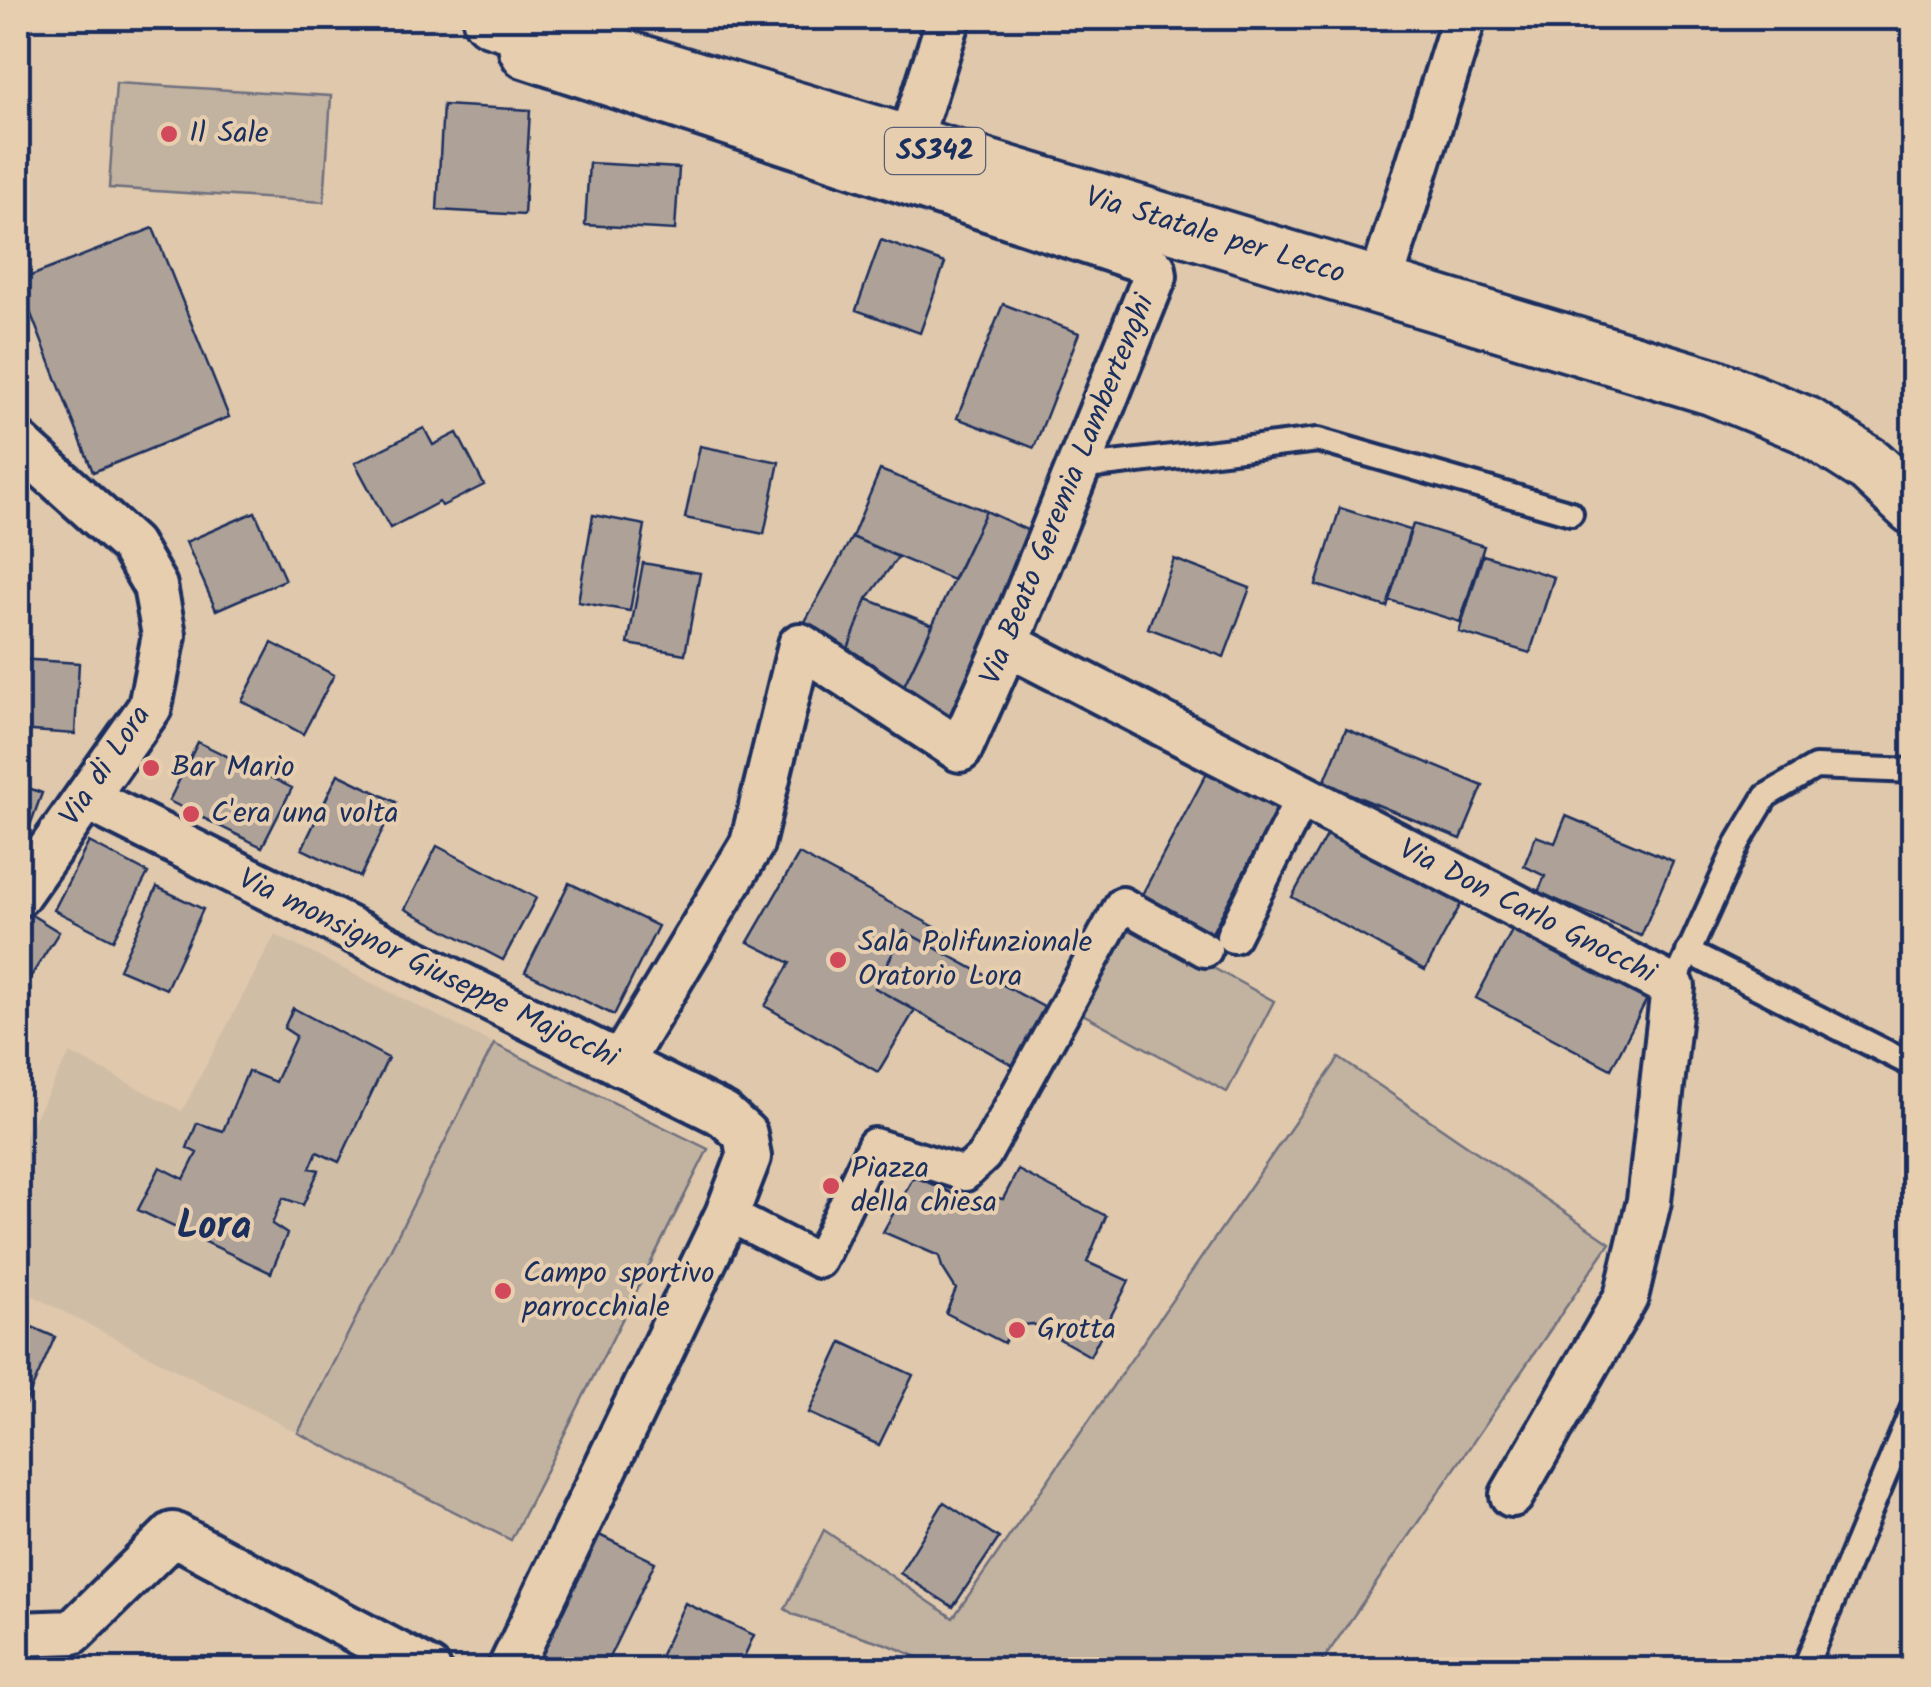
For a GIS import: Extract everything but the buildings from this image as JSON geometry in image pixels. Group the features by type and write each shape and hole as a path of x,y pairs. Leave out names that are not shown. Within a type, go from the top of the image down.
{"main road":[{"name":"Via Statale per Lecco","path":"505,22 1714,386 1806,425 1870,466 1914,507"}],"street":[{"path":"910,144 948,18"},
{"path":"1380,286 1464,18"},
{"name":"Via Beato Geremia Lambertenghi","path":"505,22 524,56 1144,261 1154,269 1153,282 1078,468 960,750 800,645 752,844 620,1064"},
{"name":"Via di Lora","path":"18,443 131,544 155,586 164,635 150,708 18,895"},
{"name":"Via Don Carlo Gnocchi","path":"1007,644 1303,796 1680,970 1649,1201 1626,1297 1512,1495"},
{"path":"509,1670 727,1214 819,1260 874,1145 965,1174 984,1156 1122,904 1219,943 1303,796"},
{"name":"Via monsignor Giuseppe Majocchi","path":"86,798 724,1115 745,1134 749,1157 727,1214"},
{"path":"18,1634 73,1632 174,1534 429,1670"}],"lane":[{"path":"1078,468 1318,440 1571,513"},
{"path":"1914,771 1815,767 1766,796 1738,841 1680,970 1914,1066"},
{"path":"1804,1670 1914,1405"}],"shaded area":[{"path":"116,83 331,96 324,202 109,188"},
{"path":"1125,920 1274,1001 1227,1092 1079,1012"},
{"path":"275,935 494,1044 298,1433 18,1288 18,1148 70,1053 182,1111"},
{"name":"Campo sportivo parrocchiale","path":"494,1044 708,1149 511,1540 298,1433"},
{"path":"1339,1058 1610,1243 1317,1669 946,1669 785,1609 824,1530 953,1618"}],"place":[{"name":"Il Sale","path":"169,134"},
{"name":"Bar Mario","path":"151,768"},
{"name":"C'era una volta","path":"191,814"},
{"name":"Sala Polifunzionale Oratorio Lora","path":"838,960"},
{"name":"Piazza della chiesa","path":"831,1186"},
{"name":"Campo sportivo parrocchiale","path":"503,1291"},
{"name":"Grotta","path":"1017,1330"}],"district":[{"name":"Lora","path":"214,1227"}]}
